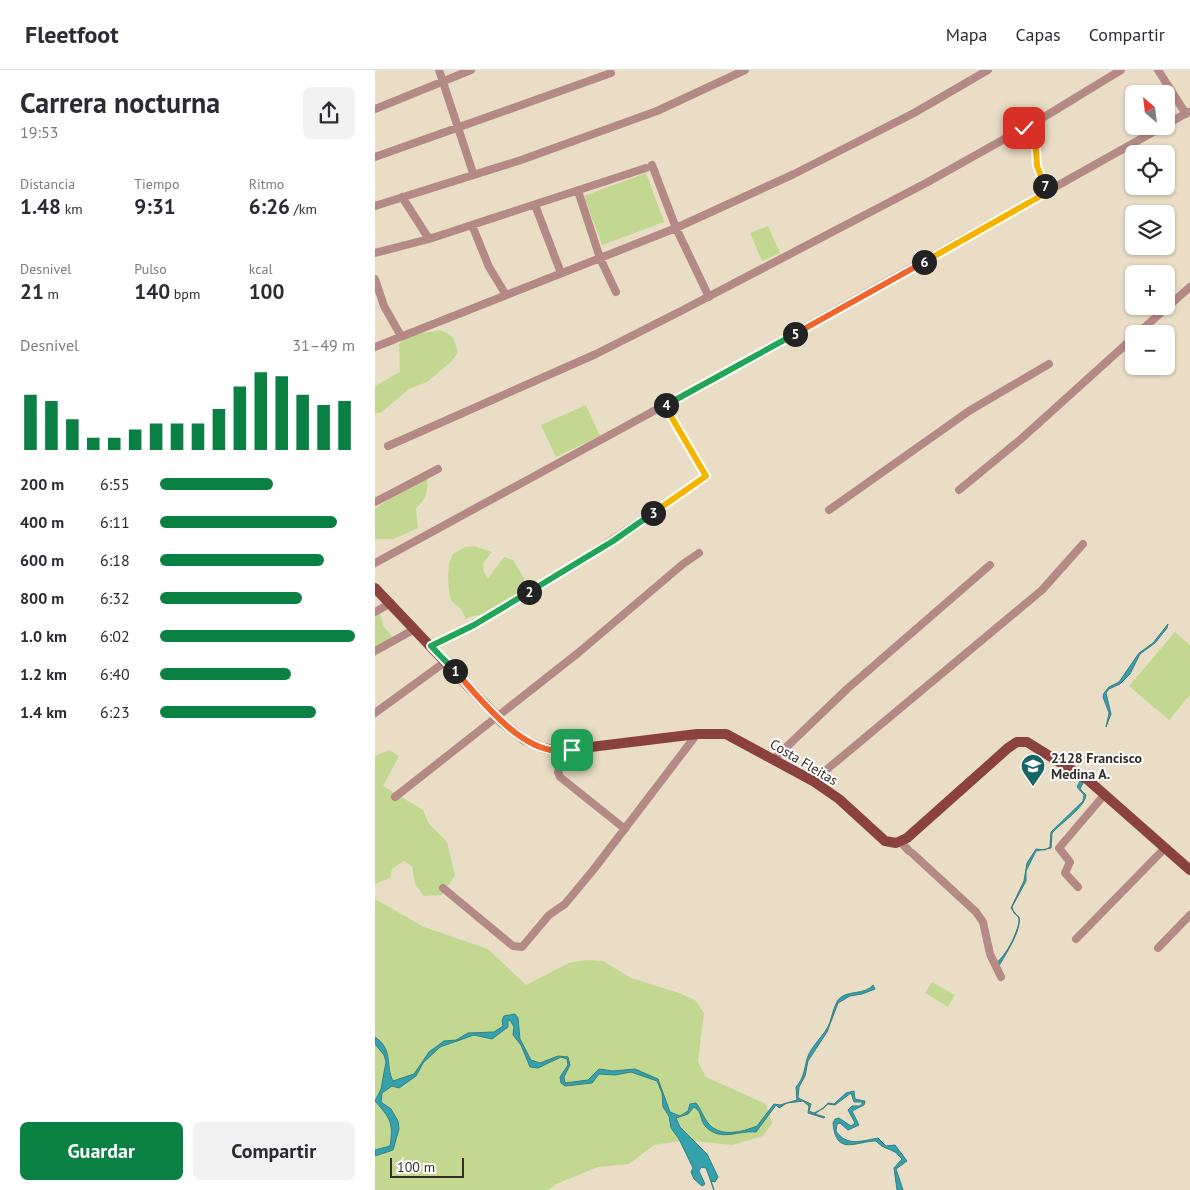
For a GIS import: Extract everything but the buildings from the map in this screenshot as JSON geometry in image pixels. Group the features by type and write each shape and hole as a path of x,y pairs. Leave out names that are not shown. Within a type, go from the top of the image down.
{"main road":[{"name":"Costa Fleitas","path":"375,588 497,716 516,734 537,745 550,750 568,750 697,734 726,734 813,780 839,799 885,841 891,843 901,842"},
{"path":"901,842 969,780 1017,742 1027,742 1088,780 1190,870"}],"street":[{"path":"439,70 473,174"},
{"path":"375,109 471,70"},
{"path":"375,206 521,160 657,111 745,70"},
{"path":"375,347 676,228 794,174 897,122 988,70"},
{"path":"388,446 596,354 709,297 926,183 1024,128 1121,70"},
{"path":"1158,70 1188,113 1175,120"},
{"path":"375,157 611,73"},
{"path":"1024,128 1036,149 1037,166 1045,182 1044,194"},
{"path":"375,563 665,406 1149,135"},
{"path":"375,253 472,225 649,167 709,297"},
{"path":"578,191 600,258 616,292"},
{"path":"401,197 429,238"},
{"path":"535,205 561,273"},
{"path":"472,225 489,267 506,295"},
{"path":"375,279 384,306 401,336"},
{"path":"1147,325 1190,287"},
{"path":"959,490 1021,439 1125,345"},
{"path":"829,510 969,411 1049,364"},
{"path":"431,646 474,625 605,546 706,476 665,406"},
{"path":"375,502 438,469"},
{"path":"813,780 1042,590 1083,544"},
{"path":"395,797 579,653 683,564 699,553"},
{"path":"774,759 847,689 990,565"},
{"path":"375,612 391,603"},
{"path":"375,651 415,629"},
{"path":"375,713 445,662"},
{"path":"443,888 513,946 522,947 549,915 565,904 697,734"},
{"path":"568,750 558,772 560,777 625,829"},
{"path":"1078,888 1065,873 1070,862 1059,848 1105,794"},
{"path":"901,842 980,918 1001,977"},
{"path":"1075,939 1165,848"},
{"path":"1158,948 1190,915"}],"green space":[{"path":"646,173 664,222 602,245 584,196"},
{"path":"768,226 780,253 762,261 750,233"},
{"path":"441,330 453,337 458,352 452,361 427,382 409,389 382,412 375,414 375,386 400,372 399,344 406,336"},
{"path":"586,405 600,436 556,457 541,425"},
{"path":"427,479 426,495 416,508 418,528 393,539 375,539 375,509 393,496"},
{"path":"474,546 492,552 484,562 483,570 488,578 504,557 513,560 524,578 522,592 509,603 491,613 466,619 461,609 450,598 449,563 453,554 465,547"},
{"path":"380,614 384,627 392,636 387,645 375,656 375,617"},
{"path":"1175,632 1190,645 1190,695 1169,720 1129,686"},
{"path":"389,750 399,756 383,786 423,810 429,824 447,842 455,875 442,895 424,896 415,884 412,866 404,861 392,869 390,878 375,884 375,756"},
{"path":"375,899 424,927 488,949 526,985 569,963 586,960 603,961 631,978 695,1000 704,1013 698,1062 706,1077 766,1104 772,1123 763,1136 732,1145 685,1140 654,1145 629,1164 598,1167 556,1184 549,1190 375,1190"},
{"path":"932,982 955,995 948,1007 925,993"}],"water":[{"path":"1168,624 1155,643 1140,654 1130,674 1120,684 1109,689 1106,693 1111,714 1106,727 1109,713 1103,697 1104,693 1109,687 1119,682 1139,653 1153,643"},
{"path":"1081,779 1084,781 1080,789 1086,795 1085,800 1052,833 1051,848 1047,849 1050,847 1051,832 1083,801 1084,795 1077,787"},
{"path":"1036,849 1042,850 1036,851 1026,871 1026,881 1012,907 1013,911 1011,908 1024,881 1027,863"},
{"path":"1019,924 1018,929 1012,942 999,966 997,962 1008,948"},
{"path":"873,985 875,989 850,996 838,1003 827,1032 808,1061 805,1076 799,1087 798,1098 811,1104 809,1111 814,1113 821,1110 815,1114 824,1118 808,1113 809,1106 803,1101 787,1103 779,1108 776,1105 756,1132 724,1135 718,1134 706,1127 699,1111 694,1107 688,1114 676,1118 680,1127 707,1154 718,1177 715,1182 711,1181 714,1190 706,1168 701,1167 699,1171 705,1184 702,1186 694,1179 691,1172 693,1168 679,1139 671,1128 669,1116 663,1107 662,1093 657,1081 631,1072 615,1075 599,1074 592,1083 565,1086 561,1083 560,1077 568,1065 567,1059 561,1057 538,1068 530,1067 521,1045 513,1035 514,1027 510,1020 508,1021 508,1027 492,1039 474,1035 440,1047 423,1063 416,1076 399,1088 392,1086 382,1093 381,1102 391,1109 398,1121 399,1129 393,1150 375,1156 375,1150 390,1146 391,1126 390,1121 375,1101 381,1089 386,1062 384,1055 375,1044 375,1037 385,1047 393,1081 414,1074 429,1052 444,1041 456,1040 468,1033 494,1032 503,1026 502,1020 504,1016 515,1014 518,1018 520,1039 531,1060 540,1063 558,1056 568,1057 570,1065 564,1077 565,1083 588,1080 599,1069 613,1071 635,1069 658,1079 670,1112 680,1116 688,1111 690,1104 696,1103 706,1121 713,1128 719,1131 731,1132 757,1126 774,1104 780,1105 797,1100 796,1087 802,1077 809,1054 828,1027 838,1000"},
{"path":"854,1091 855,1099 865,1101 864,1105 852,1111 859,1125 848,1130 840,1123 837,1124 836,1131 840,1136 850,1141 855,1142 878,1138 886,1146 895,1145 907,1161 896,1169 903,1190 897,1190 894,1168 902,1159 892,1150 883,1147 876,1141 843,1144 835,1134 833,1123 835,1119 839,1118 851,1126 855,1123 848,1110 852,1106 860,1106 863,1102 854,1102 851,1093 835,1105 828,1104 826,1106 828,1103 834,1104 846,1093"}],"place":[{"name":"2128 Francisco Medina A.","path":"1033,787"}],"route":[{"path":"572,750 550,750 525,740 516,734 503,723 431,646 474,625 613,541 706,476 665,406 1044,194 1045,182 1037,166 1036,149 1024,128"}]}
